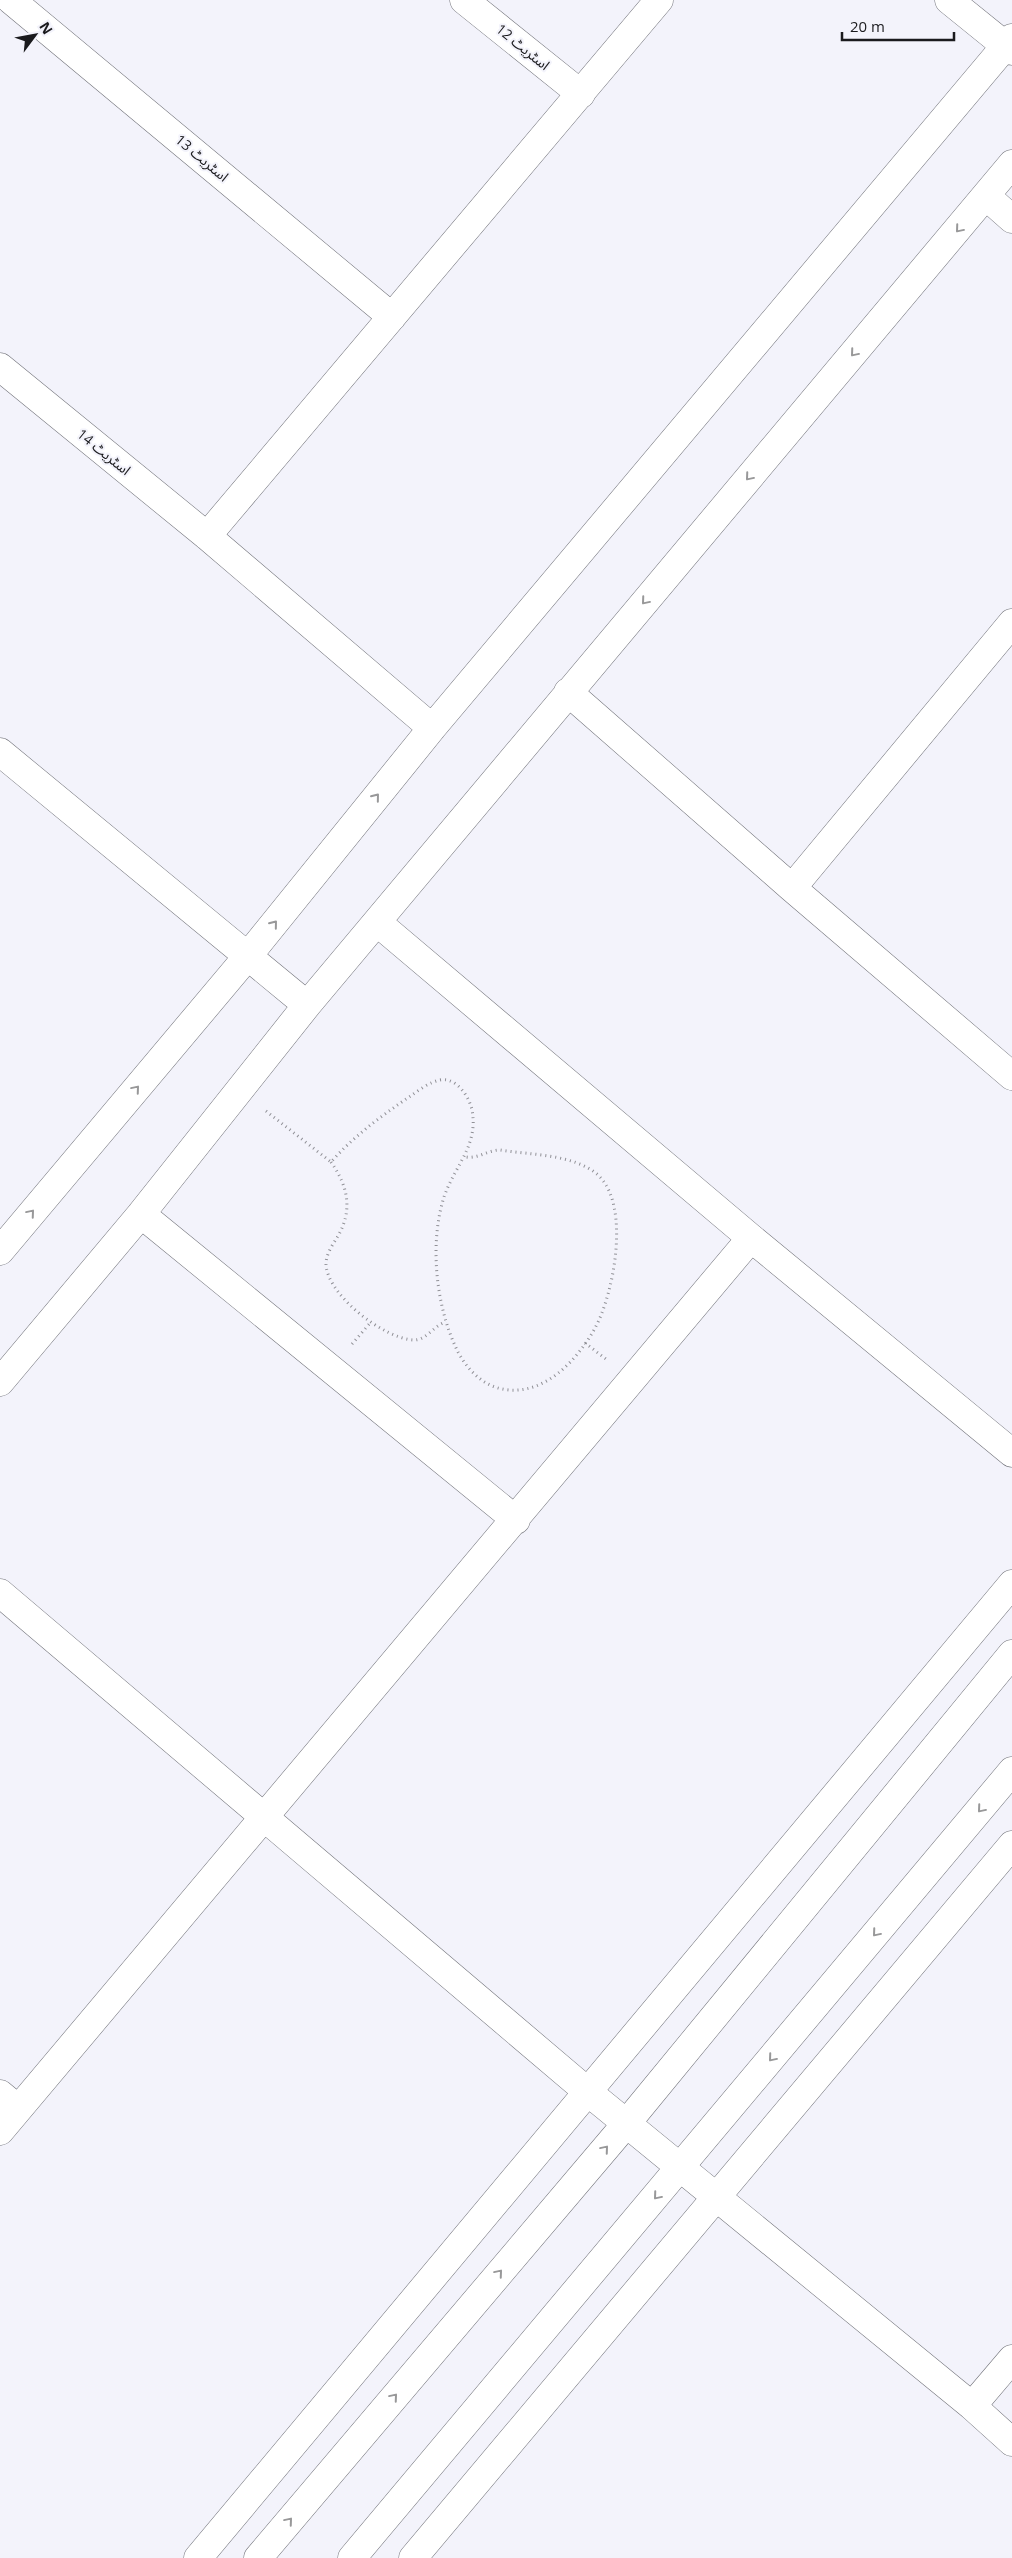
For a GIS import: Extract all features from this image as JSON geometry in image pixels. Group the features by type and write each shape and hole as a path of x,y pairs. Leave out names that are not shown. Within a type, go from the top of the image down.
{"street":[{"name":"اسٹریٹ 13","path":"11,0 392,317"},
{"name":"اسٹریٹ 12","path":"464,0 581,94"},
{"path":"207,536 659,0"},
{"path":"0,1251 248,956 432,728 1010,45 949,0"},
{"path":"0,1382 141,1214 307,1005 378,923 568,692 1012,164"},
{"path":"986,196 1012,219"},
{"name":"اسٹریٹ 14","path":"0,367 207,536 432,728"},
{"path":"792,888 1012,624"},
{"path":"568,692 792,888 1012,1076"},
{"path":"0,752 307,1005"},
{"path":"378,923 751,1238 1012,1453"},
{"path":"141,1214 516,1520"},
{"path":"0,2131 9,2102 264,1817 516,1520 751,1238"},
{"path":"198,2558 1012,1584"},
{"path":"0,1593 626,2124 972,2406 1012,2442"},
{"path":"258,2558 626,2124 1012,1654"},
{"path":"352,2558 1012,1771"},
{"path":"413,2558 1012,1846"},
{"path":"972,2406 1012,2359"}],"path":[{"path":"331,1162 364,1128 429,1085 441,1080 455,1084 465,1092 472,1111 472,1136 466,1157 444,1196 438,1228 439,1278 446,1322 451,1338 472,1374 497,1389 523,1391 548,1382 570,1363 594,1330 613,1269 617,1238 616,1210 610,1189 597,1174 557,1158 500,1150 492,1150 476,1157 466,1157"},
{"path":"240,1090 331,1162 339,1173 349,1206 346,1222 330,1249 326,1262 328,1272 345,1299 359,1313 384,1331 413,1340 421,1338 439,1324 446,1322"}]}
